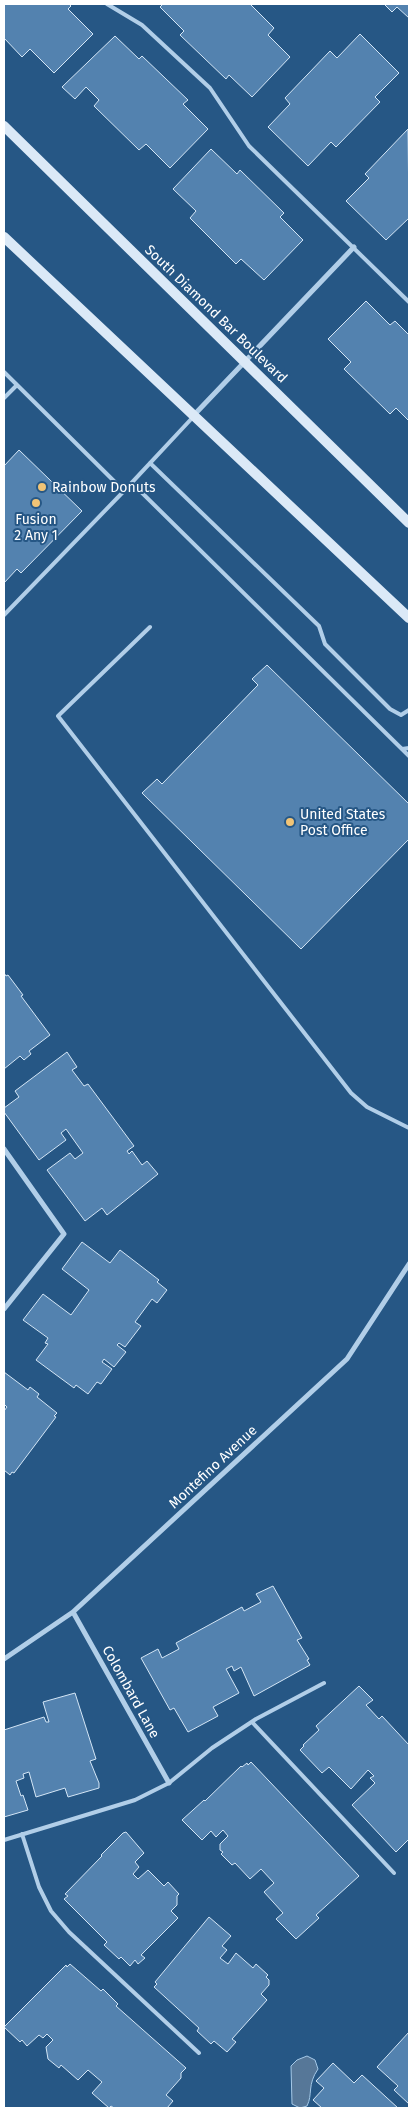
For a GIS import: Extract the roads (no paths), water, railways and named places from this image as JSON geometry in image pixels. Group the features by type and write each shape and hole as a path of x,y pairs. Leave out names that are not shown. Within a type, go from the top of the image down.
{"main road":[{"name":"South Diamond Bar Boulevard","path":"4,126 247,362 409,523"},
{"path":"4,236 409,618"}],"street":[{"path":"194,416 354,247"},
{"path":"4,1149 64,1234 4,1309"},
{"name":"Montefino Avenue","path":"4,1659 73,1612 347,1359 409,1264"},
{"name":"Colombard Lane","path":"73,1612 170,1783"}],"lane":[{"path":"107,4 142,24 210,88 249,146 409,302"},
{"path":"4,372 124,491"},
{"path":"4,398 17,385"},
{"path":"4,615 194,416"},
{"path":"150,463 319,626 325,644 390,709 401,715 409,710"},
{"path":"132,483 409,756"},
{"path":"150,626 58,716 351,1093 367,1107 409,1128"},
{"path":"402,749 409,748"},
{"path":"4,1840 135,1800 170,1783 212,1748 252,1722 324,1683"},
{"path":"252,1722 394,1873"},
{"path":"22,1834 39,1887 51,1911 69,1932 199,2053"}],"water":[{"path":"307,2056 315,2060 318,2069 312,2080 307,2106 300,2108 292,2104 291,2066 297,2060"}],"place":[{"name":"Rainbow Donuts","path":"42,487"},
{"name":"Fusion 2 Any 1","path":"36,503"},
{"name":"United States Post Office","path":"290,822"}]}
